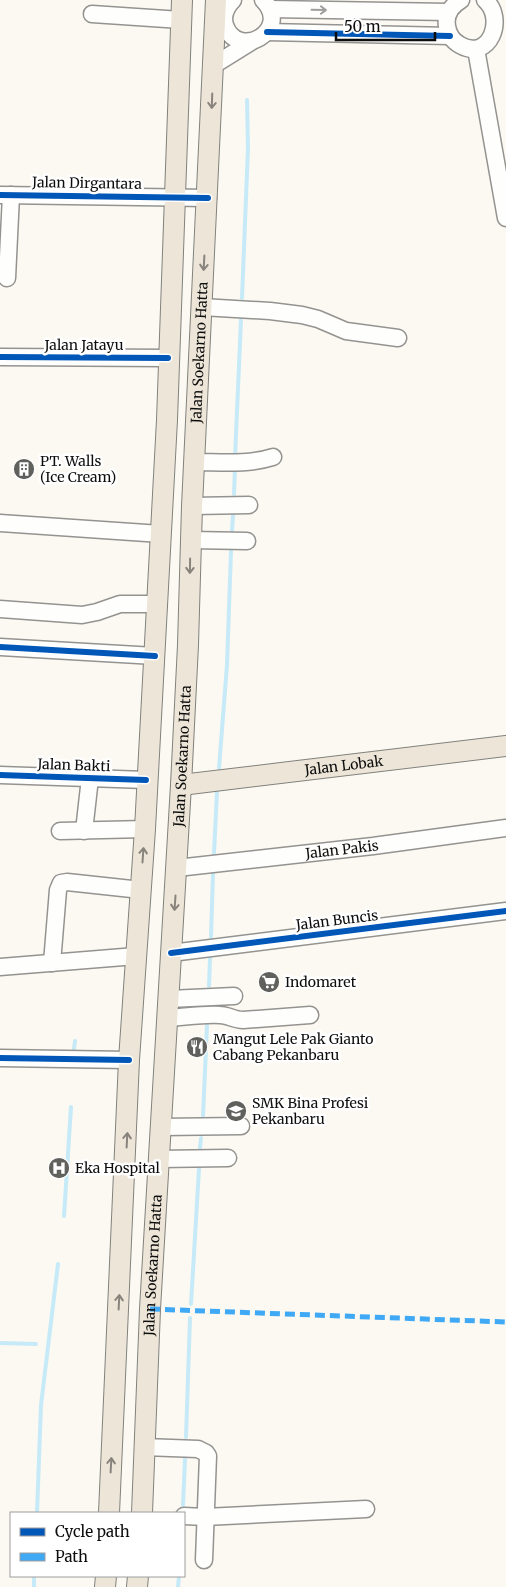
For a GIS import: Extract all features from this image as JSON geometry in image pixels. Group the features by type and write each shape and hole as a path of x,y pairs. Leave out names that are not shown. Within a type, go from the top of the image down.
{"main road":[{"path":"109,1512 130,1060 145,829 146,780 155,656 167,420 182,0"},
{"name":"Jalan Soekarno Hatta","path":"142,1512 159,1159 177,868 188,645 192,506 216,0"},
{"name":"Jalan Lobak","path":"181,785 506,746"}],"street":[{"path":"233,0 227,6 224,13 226,28 236,39 251,42"},
{"path":"461,0 449,12 447,28 450,36 461,46 476,49 488,44 501,34 495,5"},
{"path":"214,65 251,42 263,37 268,32 272,21 267,5 449,12"},
{"path":"92,14 181,20"},
{"path":"268,32 450,36"},
{"path":"476,49 500,151 506,218"},
{"path":"6,195 7,278"},
{"name":"Jalan Dirgantara","path":"6,195 208,198"},
{"path":"202,307 302,315 351,332 398,338"},
{"name":"Jalan Jatayu","path":"0,357 168,358"},
{"path":"194,462 231,463 273,457"},
{"path":"192,506 249,505"},
{"path":"0,523 161,534"},
{"path":"191,540 247,541"},
{"path":"0,609 82,614 97,612 120,604 158,604"},
{"path":"0,647 155,656"},
{"name":"Jalan Bakti","path":"0,776 146,780"},
{"path":"84,830 90,778"},
{"name":"Jalan Pakis","path":"177,868 373,846 506,828"},
{"path":"60,831 145,829"},
{"path":"52,963 58,890 61,883 67,882 141,890"},
{"name":"Jalan Buncis","path":"171,953 506,910"},
{"path":"0,967 136,956"},
{"path":"168,1009 234,996"},
{"path":"168,1009 223,1015 235,1020 310,1015"},
{"path":"0,1058 130,1060"},
{"path":"161,1127 241,1126"},
{"path":"159,1159 228,1158"},
{"path":"144,1447 194,1448 206,1453 208,1460 204,1560"},
{"path":"185,1516 366,1509"}],"waterway":[{"path":"242,298 248,148 247,100"},
{"path":"235,457 241,320"},
{"path":"234,494 235,467"},
{"path":"232,530 233,516"},
{"path":"219,768 227,665 231,551"},
{"path":"214,853 217,792"},
{"path":"211,937 213,874"},
{"path":"209,986 210,959"},
{"path":"203,1116 207,1026"},
{"path":"74,1049 75,1041"},
{"path":"64,1216 71,1107"},
{"path":"200,1148 201,1138"},
{"path":"191,1304 199,1169"},
{"path":"37,1512 41,1405 58,1264"},
{"path":"186,1437 190,1318"},
{"path":"0,1343 36,1344"},
{"path":"183,1505 185,1459"},
{"path":"34,1577 34,1587"},
{"path":"178,1587 179,1577"}],"marked path":[{"path":"150,1309 506,1322"}],"cycle path":[{"path":"267,32 450,36"},
{"path":"0,195 208,198"},
{"path":"0,357 168,358"},
{"path":"0,647 155,656"},
{"path":"0,775 146,780"},
{"path":"171,953 506,911"},
{"path":"0,1058 129,1060"}],"place":[{"name":"PT. Walls (Ice Cream)","path":"24,469"},
{"name":"Indomaret","path":"269,982"},
{"name":"Mangut Lele Pak Gianto Cabang Pekanbaru","path":"197,1047"},
{"name":"SMK Bina Profesi Pekanbaru","path":"236,1111"},
{"name":"Eka Hospital","path":"59,1168"}]}
